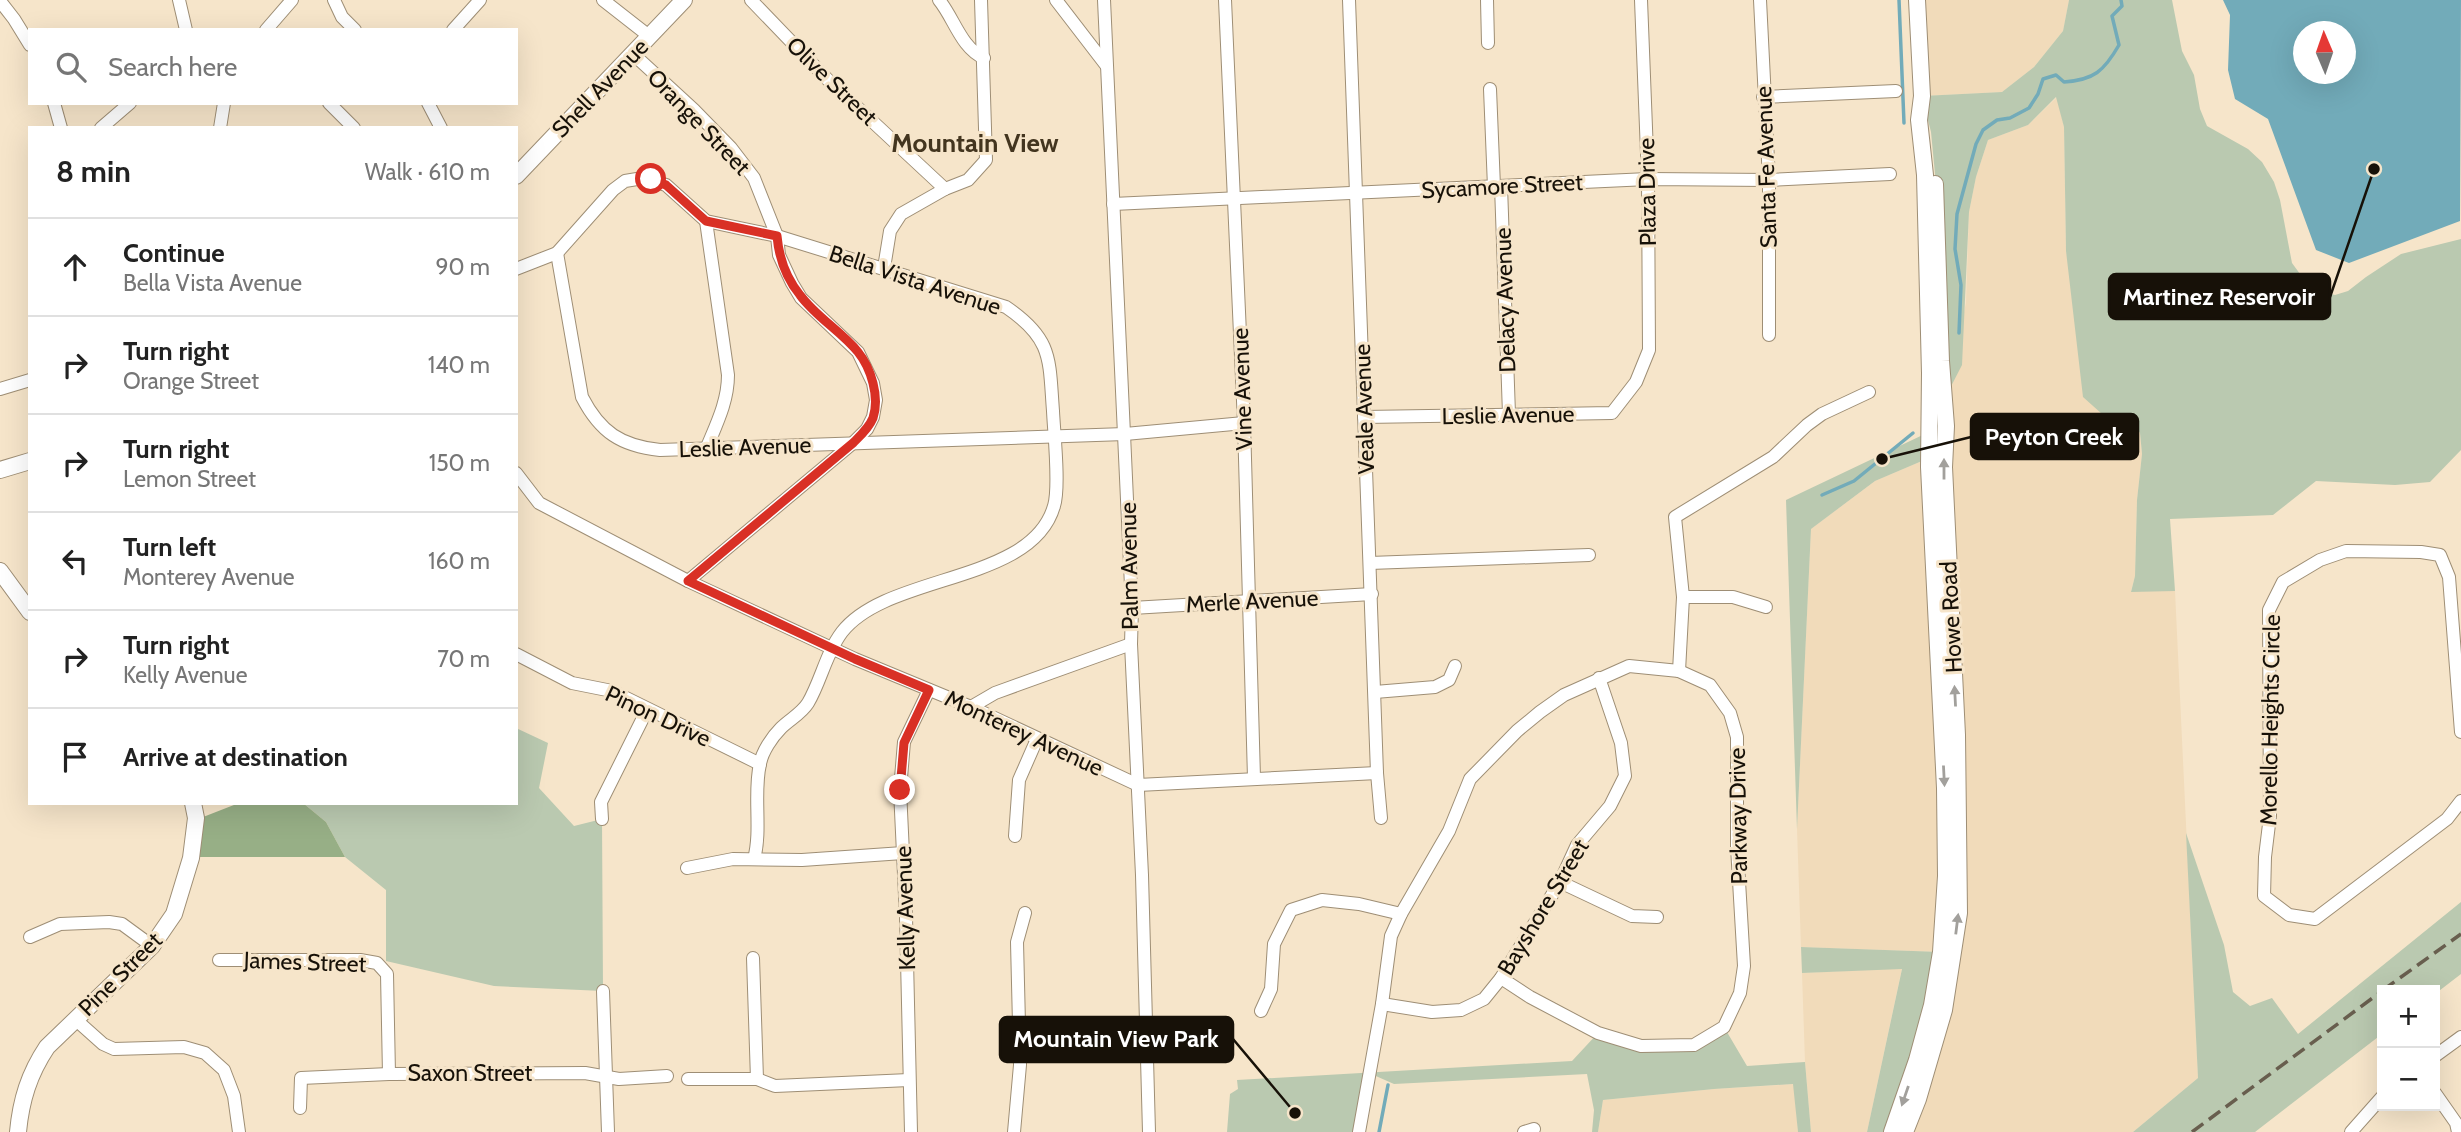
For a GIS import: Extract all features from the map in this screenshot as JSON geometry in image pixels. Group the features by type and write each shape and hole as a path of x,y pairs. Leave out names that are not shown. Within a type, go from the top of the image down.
{"street":[{"path":"179,0 186,28"},
{"path":"268,28 292,0"},
{"path":"334,0 342,17 353,28"},
{"path":"455,28 480,0"},
{"name":"Orange Street","path":"603,0 649,36"},
{"name":"Shell Avenue","path":"518,174 684,0"},
{"name":"Olive Street","path":"751,0 829,81 945,189"},
{"path":"939,0 967,45 984,58"},
{"path":"884,268 890,231 901,214 945,189 968,180 986,160 981,0"},
{"path":"1056,0 1106,65"},
{"name":"Palm Avenue","path":"1104,0 1132,608 1131,644 1149,1132"},
{"name":"Vine Avenue","path":"1225,0 1244,424 1254,778"},
{"name":"Veale Avenue","path":"1349,0 1377,773 1381,818"},
{"path":"1486,0 1488,43"},
{"name":"Plaza Drive","path":"1636,382 1649,350 1641,0"},
{"name":"Santa Fe Avenue","path":"1760,0 1769,180 1769,335"},
{"name":"Howe Road","path":"1892,1132 1917,1060 1931,1005 1941,952 1946,876 1945,788 1929,467 1930,373 1925,175 1919,120 1922,96 1917,0"},
{"path":"0,1 28,42"},
{"name":"Orange Street","path":"632,54 694,110 731,148 754,178 777,236 779,255 792,284 801,298 858,352 873,383 876,400 873,417 867,429 853,443 688,581"},
{"name":"Delacy Avenue","path":"1490,89 1509,414"},
{"path":"1763,97 1896,91"},
{"name":"Howe Road","path":"1905,1132 1918,1100 1944,1010 1959,913 1957,735 1944,467 1946,426 1941,361 1939,261 1931,132 1922,96"},
{"path":"55,105 60,126"},
{"path":"103,126 128,105"},
{"path":"220,126 224,105"},
{"path":"331,105 352,126"},
{"path":"429,105 440,126"},
{"name":"Sycamore Street","path":"1113,204 1647,179 1769,180 1891,174"},
{"path":"518,268 557,253 613,190 633,178 651,179 666,185 706,221 728,375 724,408 707,447"},
{"name":"Bella Vista Avenue","path":"706,221 777,236 1006,307 1038,333 1049,359 1055,435 1054,508 1041,530 1031,541 980,568 901,595 864,612 843,631 807,704 780,728 770,741 760,764"},
{"name":"Leslie Avenue","path":"557,253 582,397 591,414 617,438 640,448 660,450 1125,434 1244,424"},
{"path":"0,389 28,381"},
{"name":"Leslie Avenue","path":"1364,417 1612,413 1636,382"},
{"path":"1679,671 1682,597 1675,517 1773,457 1822,414 1869,392"},
{"path":"0,470 28,462"},
{"name":"Monterey Avenue","path":"518,476 540,503 688,581 1138,785 1377,773"},
{"name":"Morello Heights Circle","path":"2461,732 2449,578 2440,555 2421,552 2346,551 2320,560 2283,582 2269,610 2270,816 2264,857 2264,897 2289,915 2315,919 2447,819 2461,801"},
{"path":"1370,563 1589,555"},
{"path":"0,571 28,609"},
{"name":"Merle Avenue","path":"1132,608 1372,594"},
{"path":"1682,597 1732,597 1766,607"},
{"path":"971,707 995,693 1131,644"},
{"name":"Pinon Drive","path":"518,655 572,683 612,691 760,764"},
{"path":"1376,692 1435,687 1449,680 1455,666"},
{"name":"Parkway Drive","path":"1359,1132 1391,936 1449,831 1470,779 1517,731 1540,712 1564,695 1629,666 1679,671 1710,685 1730,713 1737,737 1737,847 1744,966 1740,993 1724,1027 1695,1045 1641,1046 1598,1033 1530,997 1501,978"},
{"name":"Bayshore Street","path":"1382,1004 1432,1012 1461,1010 1484,999 1501,978 1560,882 1577,845 1610,806 1625,776 1621,743 1599,678"},
{"name":"Kelly Avenue","path":"911,1132 900,790 904,743 929,690"},
{"path":"602,819 601,802 647,710"},
{"path":"1015,836 1019,780 1037,739"},
{"path":"754,859 760,764"},
{"name":"Pine Street","path":"18,1132 23,1097 35,1065 47,1047 152,946 174,914 191,858 196,818 193,805"},
{"path":"687,868 733,859 802,860 903,853"},
{"path":"1560,882 1632,916 1657,918"},
{"path":"1261,1011 1271,989 1274,944 1291,910 1322,900 1359,904 1401,914"},
{"path":"1014,1132 1020,1065 1017,942 1025,913"},
{"path":"30,937 60,924 109,922 122,924 152,946"},
{"path":"753,958 757,1079"},
{"name":"James Street","path":"219,960 360,960 377,963 387,974 389,1073"},
{"path":"603,991 608,1132"},
{"path":"75,1018 103,1044 114,1049 184,1047 205,1053 224,1070 234,1096 239,1132"},
{"path":"2440,1052 2461,1037"},
{"name":"Saxon Street","path":"300,1108 301,1078 389,1073 585,1073 619,1079 667,1076"},
{"path":"688,1079 757,1079 775,1086 909,1080"},
{"path":"2440,1100 2456,1124 2458,1132"},
{"path":"2351,1132 2377,1103"}],"shaded area":[{"path":"1917,0 2069,0 2063,31 2034,67 2002,92 1922,96"},
{"path":"2057,97 2064,127 2066,251 2102,414 2117,413 2130,418 2140,433 2142,454 2137,500 2135,576 2131,591 2175,591 2198,1078 2133,1132 1905,1132 1938,1030 1945,398 1966,303 1969,212 1976,177 1988,140 2028,125"},
{"path":"1929,458 1945,788 1941,952 1801,947 1797,829 1811,529 1875,481"},
{"path":"1902,968 1867,1132 1811,1132 1802,973"},
{"path":"1794,1084 1798,1132 1598,1132 1603,1100"}],"green space":[{"path":"2069,0 2172,0 2182,51 2194,75 2200,109 2207,126 2248,149 2262,162 2274,182 2280,200 2292,263 2311,289 2335,295 2348,291 2401,254 2461,239 2461,450 2430,482 2395,485 2316,481 2273,515 2170,519 2175,591 2131,592 2135,576 2137,500 2142,454 2140,433 2130,418 2117,413 2102,414 2083,397 2066,251 2064,127 2056,97 2028,125 1988,140 1976,177 1969,212 1962,365 1945,398 1935,174 1931,132 1922,96 2002,92 2034,67 2063,31"},
{"path":"1929,432 1929,458 1875,481 1811,529 1797,829 1786,500"},
{"path":"518,729 548,743 539,788 574,826 602,819 603,991 494,986 386,961 386,890 345,857 326,822 305,805 518,805"},
{"path":"234,805 305,805 326,822 345,857 192,857 198,819"},
{"path":"2186,833 2224,945 2233,992 2250,1006 2272,998 2298,1034 2461,902 2461,974 2440,990 2440,985 2377,985 2377,1038 2255,1132 2133,1132 2198,1078"},
{"path":"1801,947 1941,952 1892,1132 1867,1132 1902,969 1802,973"},
{"path":"1724,1027 1747,1066 1805,1062 1811,1132 1798,1132 1793,1084 1603,1100 1598,1132 1592,1132 1594,1110 1587,1074 1394,1084 1369,1073 1359,1132 1227,1132 1230,1094 1238,1089 1237,1080 1572,1061 1598,1033 1641,1046 1694,1045"}],"water":[{"path":"2223,0 2461,0 2460,221 2349,263 2316,250 2268,119 2235,99 2228,70 2230,15"}],"waterway":[{"path":"1899,0 1904,123"},
{"path":"1959,333 1961,285 1955,249 1957,214 1976,144 1983,130 1997,120 2010,118 2029,108 2043,79 2056,75 2064,82 2074,81 2091,76 2103,68 2119,45 2112,16 2122,6 2121,0"},
{"path":"1822,495 1854,481 1913,433"},
{"path":"1379,1132 1388,1085"}],"railway":[{"path":"2390,985 2461,934"},
{"path":"2192,1132 2377,995"}],"place":[{"name":"Martinez Reservoir","path":"2374,169"},
{"name":"Peyton Creek","path":"1882,459"},
{"name":"Mountain View Park","path":"1295,1113"}],"district":[{"name":"Mountain View","path":"975,143"}],"route":[{"path":"651,179 666,185 706,221 777,236 779,255 801,298 858,352 867,368 876,400 873,417 867,429 688,581 855,659 929,690 904,743 900,790"}]}
